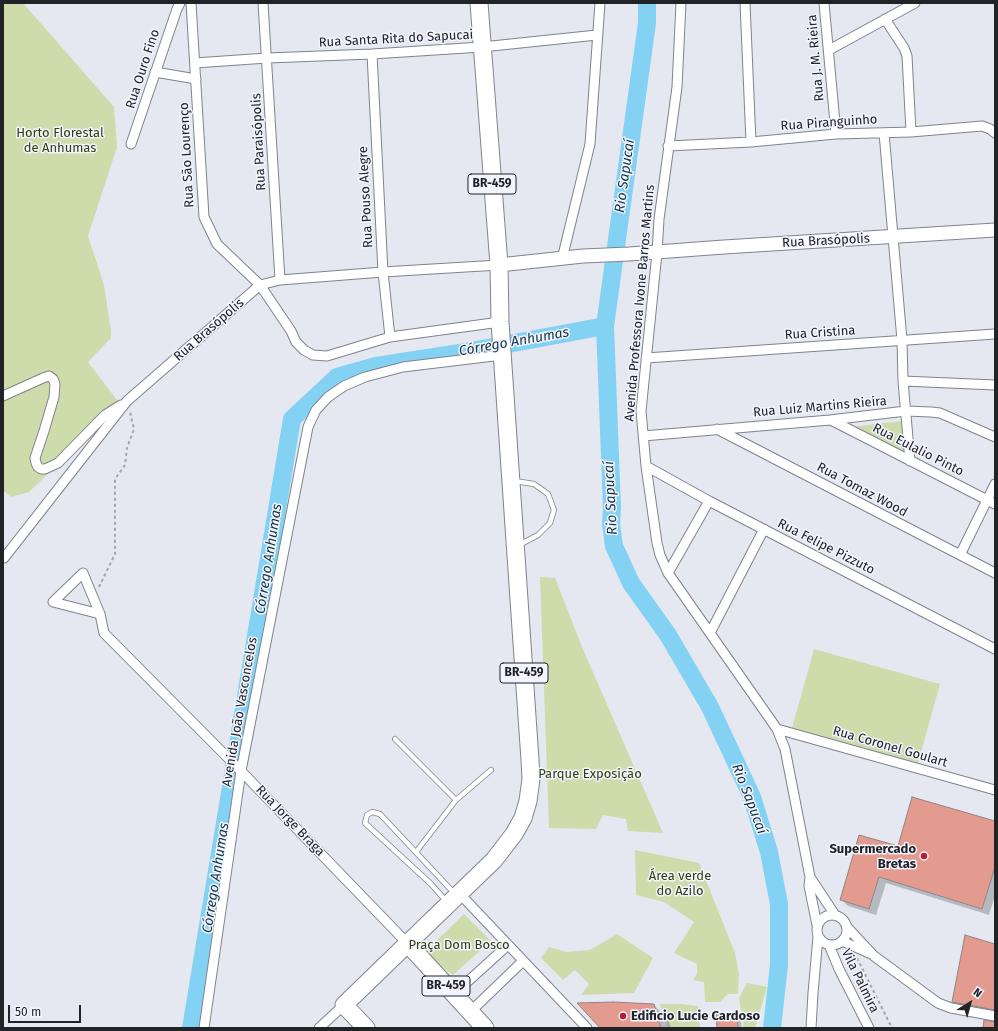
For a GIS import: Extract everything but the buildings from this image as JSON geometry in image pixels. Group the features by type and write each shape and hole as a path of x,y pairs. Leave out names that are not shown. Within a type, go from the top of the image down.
{"highway":[{"name":"BR-459","path":"344,1005 456,899 494,860 514,834 523,818 528,801 530,760 500,326 499,265 479,3"},
{"name":"Rua Jorge Braga","path":"408,944 485,1028"},
{"path":"344,1005 366,1028"}],"street":[{"name":"Rua Ouro Fino","path":"132,144 155,72 180,3"},
{"name":"Rua São Lourenço","path":"191,3 204,217 217,244 260,285 291,331 296,342 304,350 313,355 327,356 390,337 500,326"},
{"name":"Rua Paraisópolis","path":"263,3 280,280"},
{"path":"562,259 590,144 600,3"},
{"name":"Avenida Professora Ivone Barros Martins","path":"681,3 677,87 659,219 641,411 646,466 657,544 668,573 777,729 785,749 810,877 809,886 817,925"},
{"path":"745,3 751,142"},
{"name":"Rua J. M. Rieira","path":"824,3 836,134"},
{"path":"829,50 915,3"},
{"path":"885,19 904,48 907,56 911,132"},
{"name":"Rua Santa Rita do Sapucai","path":"195,63 482,47 597,35"},
{"name":"Rua Pouso Alegre","path":"372,54 384,272 390,337"},
{"path":"155,72 196,79"},
{"name":"Rua Piranguinho","path":"668,146 751,142 836,134 911,132 982,126 993,131"},
{"path":"884,132 902,340 903,381 910,461"},
{"name":"Rua Brasópolis","path":"4,558 128,401 260,285 280,280 499,265 583,256 657,253 724,247 995,230"},
{"name":"Rua Cristina","path":"646,358 995,334"},
{"name":"Avenida João Vasconcelos","path":"204,1028 241,770 308,428 316,410 328,397 344,386 365,377 403,367 502,352"},
{"path":"3,396 49,376 53,379 55,384 54,397 35,458 36,463 41,469 45,469 58,463 105,415 128,401"},
{"path":"903,381 995,385"},
{"name":"Rua Luiz Martins Rieira","path":"643,436 906,412 931,412 940,413 995,437"},
{"name":"Rua Eulalio Pinto","path":"830,420 991,502"},
{"name":"Rua Tomaz Wood","path":"717,429 995,573"},
{"name":"Rua Felipe Pizzuto","path":"646,466 709,501 995,649"},
{"path":"960,556 991,502 995,484"},
{"path":"668,573 709,501"},
{"path":"710,633 764,529"},
{"name":"Rua Jorge Braga","path":"100,614 53,602 83,573 100,614 104,633 224,755 241,770 408,944"},
{"name":"Rua Coronel Goulart","path":"777,729 995,790"},
{"name":"Avenida Professora Ivone Barros Martins","path":"810,877 835,915"},
{"path":"456,899 508,945 588,1028"},
{"path":"811,1028 818,937 817,925 822,918 831,915 841,918 847,927 874,956 938,1004 951,1008 995,1016"},
{"path":"846,943 845,937 847,927"},
{"path":"818,937 821,941 829,945 846,943 874,956"},
{"path":"454,994 508,945"},
{"name":"Vila Palmira","path":"829,945 839,969 869,1028"},
{"path":"470,1012 523,960"},
{"path":"319,1028 344,1005"}],"lane":[{"path":"511,480 534,484 548,494 554,510 550,523 538,535 515,547"},
{"path":"395,739 456,800"},
{"path":"416,852 456,800 491,770"},
{"path":"372,812 380,814 416,852 456,899 431,884 365,823 367,815 372,812"}],"path":[{"path":"94,599 115,554 115,479 125,465 127,448 134,429 128,401"},
{"path":"846,943 892,1028"}],"green space":[{"name":"Horto Florestal de Anhumas","path":"3,3 23,3 114,107 117,147 88,236 104,285 111,338 88,362 120,404 29,492 11,497 3,490"},
{"path":"902,421 905,455 851,427"},
{"name":"Parque Exposição","path":"540,577 555,578 582,647 663,833 628,831 626,819 603,815 596,829 549,828"},
{"path":"814,649 940,684 918,763 792,728"},
{"name":"Área verde do Azilo","path":"635,850 699,863 735,953 739,974 738,994 728,994 720,1002 705,1002 704,982 693,980 697,974 697,964 674,953 694,922 664,902 636,895"},
{"name":"Praça Dom Bosco","path":"464,914 491,941 453,975 423,954"},
{"path":"617,934 653,958 634,993 581,995 589,984 575,970 563,980 541,958 549,947 566,952 590,950"},
{"path":"747,983 767,987 755,1028 744,1028 739,998"},
{"path":"660,1004 698,1006 700,1028 668,1028"}],"waterway":[{"name":"Rio Sapucaí","path":"647,3 647,23 605,326 612,508 611,524 614,546 631,583 668,635 710,707 752,797 769,852 779,904 779,965 772,1028"},
{"name":"Córrego Anhumas","path":"191,1028 292,419 337,377 376,366 460,353 605,326"}],"place":[{"name":"Supermercado Bretas","path":"924,856"},
{"name":"Edificio Lucie Cardoso","path":"623,1016"}]}
